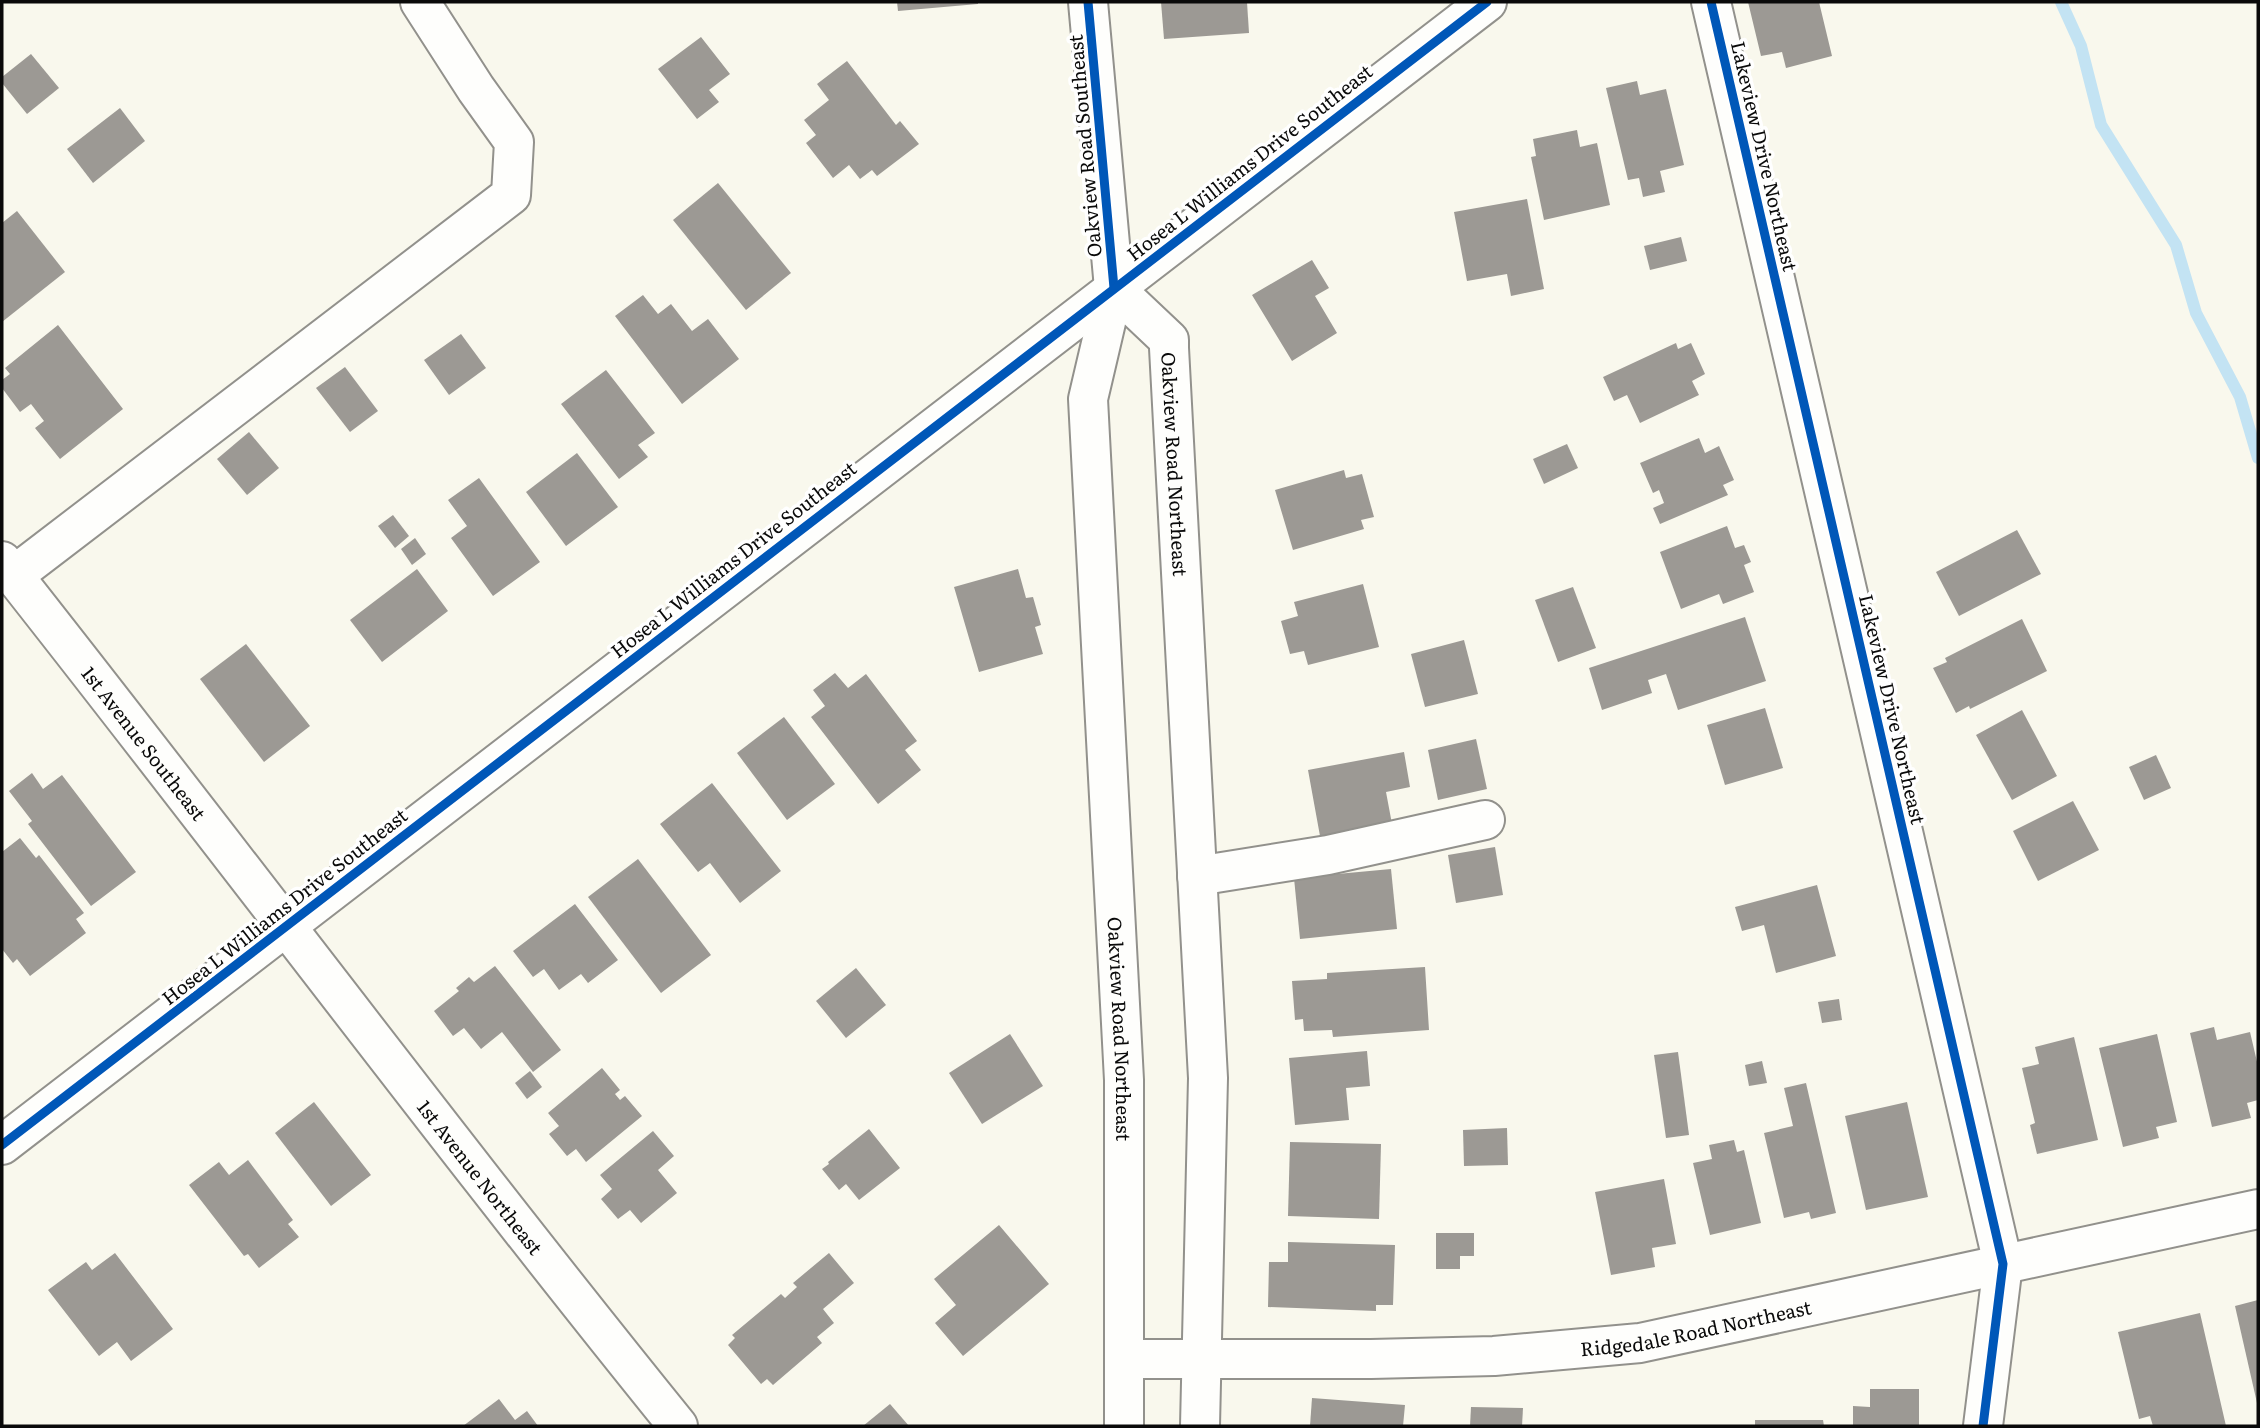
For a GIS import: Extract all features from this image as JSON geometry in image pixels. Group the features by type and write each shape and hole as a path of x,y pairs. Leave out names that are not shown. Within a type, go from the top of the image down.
{"street":[{"path":"8,568 511,195 514,142 420,2"},
{"name":"Oakview Road Southeast","path":"1088,2 1114,288"},
{"name":"Hosea L Williams Drive Southeast","path":"2,1146 1487,2"},
{"name":"Lakeview Drive Northeast","path":"1712,2 2003,1264 1983,1426"},
{"name":"Oakview Road Northeast","path":"1114,288 1168,340 1208,1078 1200,1426"},
{"name":"Oakview Road Northeast","path":"1114,288 1088,399 1124,1080 1124,1426"},
{"name":"1st Avenue Southeast","path":"8,568 287,925"},
{"path":"1197,876 1328,855 1485,820"},
{"name":"1st Avenue Northeast","path":"287,925 551,1269 678,1426"},
{"name":"Ridgedale Road Northeast","path":"1124,1359 1494,1356 1640,1343 2258,1209"}],"building":[{"path":"897,2 978,2 978,4 898,11"},
{"path":"1161,2 1247,2 1249,33 1164,39"},
{"path":"1748,2 1819,2 1832,56 1786,68 1782,52 1761,56"},
{"path":"701,37 730,74 709,90 719,102 697,119 658,69"},
{"path":"31,54 59,88 27,114 2,83 2,77"},
{"path":"847,61 896,125 900,121 919,144 877,176 872,170 860,179 849,165 833,178 806,143 816,135 804,120 829,100 817,84"},
{"path":"1637,81 1640,95 1666,89 1684,165 1660,171 1665,192 1643,197 1639,178 1628,180 1606,88"},
{"path":"120,108 145,141 93,183 67,149"},
{"path":"1577,130 1580,147 1597,143 1610,205 1544,220 1531,157 1536,156 1533,139"},
{"path":"718,183 791,273 746,310 673,220"},
{"path":"1527,199 1544,289 1511,296 1507,274 1467,281 1454,212"},
{"path":"17,211 65,272 2,322 2,223"},
{"path":"1681,237 1687,261 1650,270 1644,246"},
{"path":"1312,260 1329,288 1315,296 1337,333 1292,361 1252,295"},
{"path":"643,295 658,314 671,304 692,331 708,319 739,359 682,404 615,316"},
{"path":"58,325 123,409 60,459 35,428 44,421 31,404 20,412 2,388 2,380 10,374 5,368"},
{"path":"461,334 486,368 449,395 424,360"},
{"path":"1676,343 1678,349 1691,343 1705,374 1692,381 1699,395 1640,423 1627,395 1614,401 1603,377"},
{"path":"345,367 378,411 350,432 316,388"},
{"path":"606,370 655,433 638,445 648,457 619,479 561,404"},
{"path":"249,432 279,468 247,495 217,459"},
{"path":"1699,438 1705,453 1719,446 1734,480 1723,485 1728,495 1660,524 1653,508 1664,503 1659,490 1653,493 1640,463"},
{"path":"1567,444 1578,468 1544,484 1533,459"},
{"path":"577,453 618,507 566,546 526,492"},
{"path":"1344,470 1346,478 1362,474 1374,517 1361,520 1364,529 1293,550 1275,490"},
{"path":"479,478 540,562 493,596 451,538 467,526 448,500"},
{"path":"393,515 409,536 395,548 378,526"},
{"path":"1727,526 1735,548 1744,545 1751,562 1744,565 1754,592 1723,604 1719,594 1681,609 1660,552"},
{"path":"2017,530 2041,574 1959,616 1936,572"},
{"path":"415,538 426,554 412,565 401,549"},
{"path":"417,569 448,611 382,662 350,620"},
{"path":"1018,569 1026,598 1033,597 1041,625 1035,627 1043,654 979,672 954,587"},
{"path":"1363,584 1379,647 1308,665 1304,651 1290,654 1281,621 1298,616 1294,602"},
{"path":"1573,587 1596,648 1558,662 1535,600"},
{"path":"1745,617 1766,681 1678,710 1666,674 1648,680 1652,693 1602,710 1589,668"},
{"path":"2022,619 2047,671 1970,709 1969,706 1956,713 1933,668 1947,662 1945,658"},
{"path":"1464,640 1478,694 1425,707 1411,654"},
{"path":"246,644 310,726 264,762 200,679"},
{"path":"835,673 848,688 866,674 917,741 905,750 921,770 878,804 811,717 825,706 813,690"},
{"path":"1765,708 1783,768 1725,785 1707,725"},
{"path":"2022,710 2057,776 2012,800 1976,735"},
{"path":"784,717 835,784 787,820 737,753"},
{"path":"1476,739 1487,789 1438,800 1428,750"},
{"path":"1404,752 1410,787 1386,792 1392,824 1320,836 1308,770"},
{"path":"2156,755 2171,788 2144,800 2129,767"},
{"path":"32,773 43,789 62,775 136,872 91,906 28,824 32,821 9,791"},
{"path":"712,783 781,871 740,903 710,863 698,872 660,824"},
{"path":"2073,801 2099,850 2038,881 2013,831"},
{"path":"20,838 36,858 39,855 84,913 76,919 86,933 30,976 17,959 13,963 2,949 2,852"},
{"path":"1495,847 1503,895 1456,903 1448,855"},
{"path":"638,859 711,955 661,993 588,897"},
{"path":"1391,869 1397,929 1300,939 1294,878"},
{"path":"1817,885 1836,956 1776,973 1764,925 1742,931 1735,907"},
{"path":"575,904 618,960 588,983 581,974 559,990 544,969 533,977 513,951"},
{"path":"495,966 561,1050 533,1072 502,1032 481,1049 464,1028 453,1036 434,1011 459,991 456,988 469,977 474,982"},
{"path":"1425,967 1429,1030 1333,1037 1332,1030 1304,1031 1303,1019 1295,1020 1292,981 1327,979 1327,973"},
{"path":"856,968 886,1005 846,1038 816,1001"},
{"path":"1839,999 1842,1020 1822,1023 1818,1002"},
{"path":"2214,1027 2217,1040 2250,1032 2258,1066 2258,1100 2247,1103 2251,1118 2212,1127 2190,1033"},
{"path":"1010,1034 1043,1086 982,1124 949,1073"},
{"path":"2157,1034 2177,1122 2156,1127 2159,1138 2123,1147 2099,1048"},
{"path":"2074,1037 2098,1140 2037,1154 2030,1125 2035,1123 2022,1068 2039,1064 2035,1047"},
{"path":"1367,1051 1370,1086 1346,1088 1349,1120 1295,1125 1289,1058"},
{"path":"1678,1052 1689,1135 1666,1138 1654,1055"},
{"path":"1762,1061 1767,1083 1749,1086 1745,1065"},
{"path":"602,1068 620,1090 615,1094 620,1100 625,1096 642,1116 586,1162 576,1149 567,1156 549,1134 559,1126 548,1113"},
{"path":"530,1071 542,1087 527,1099 515,1083"},
{"path":"1806,1083 1836,1213 1811,1219 1809,1212 1784,1218 1764,1133 1793,1126 1784,1088"},
{"path":"314,1102 371,1175 331,1206 275,1133"},
{"path":"1907,1102 1928,1197 1866,1210 1845,1116"},
{"path":"1507,1128 1508,1165 1464,1166 1463,1130"},
{"path":"869,1129 900,1168 859,1200 846,1184 839,1190 822,1169"},
{"path":"653,1131 674,1156 658,1170 677,1193 641,1223 630,1210 618,1219 601,1199 612,1189 600,1175"},
{"path":"1734,1140 1737,1152 1744,1150 1761,1223 1710,1235 1693,1163 1712,1159 1709,1145"},
{"path":"1290,1142 1381,1144 1379,1219 1288,1216"},
{"path":"248,1160 293,1220 288,1224 299,1237 259,1268 248,1254 244,1256 189,1185 219,1162 229,1175"},
{"path":"1664,1179 1676,1244 1652,1248 1655,1267 1611,1275 1595,1192"},
{"path":"999,1225 1049,1284 963,1356 935,1323 956,1305 934,1279"},
{"path":"1436,1233 1474,1233 1474,1256 1460,1256 1460,1269 1436,1269"},
{"path":"1288,1242 1395,1245 1393,1305 1376,1305 1376,1311 1268,1307 1269,1262 1288,1262"},
{"path":"115,1253 173,1329 131,1361 117,1342 99,1356 48,1290 86,1262 92,1270"},
{"path":"829,1253 854,1283 823,1309 834,1323 817,1337 822,1343 773,1385 767,1379 761,1384 728,1345 735,1338 732,1335 781,1294 785,1298 797,1287 793,1283"},
{"path":"2258,1300 2258,1402 2257,1403 2235,1306"},
{"path":"2200,1313 2226,1426 2153,1426 2150,1416 2139,1419 2118,1332"},
{"path":"1870,1389 1919,1389 1919,1426 1853,1426 1853,1406 1870,1407"},
{"path":"1312,1398 1405,1405 1403,1426 1310,1426"},
{"path":"499,1399 515,1420 527,1411 538,1426 463,1426"},
{"path":"890,1404 909,1426 863,1426"},
{"path":"1471,1407 1523,1408 1522,1426 1470,1426"},
{"path":"1755,1420 1823,1420 1824,1426 1755,1426"}],"waterway":[{"path":"2061,2 2081,46 2101,125 2176,245 2196,313 2240,397 2258,458"}],"cycle path":[{"path":"1088,2 1114,288"},
{"path":"2,1145 1487,2"},
{"path":"1711,2 2003,1264 1983,1426"}]}
